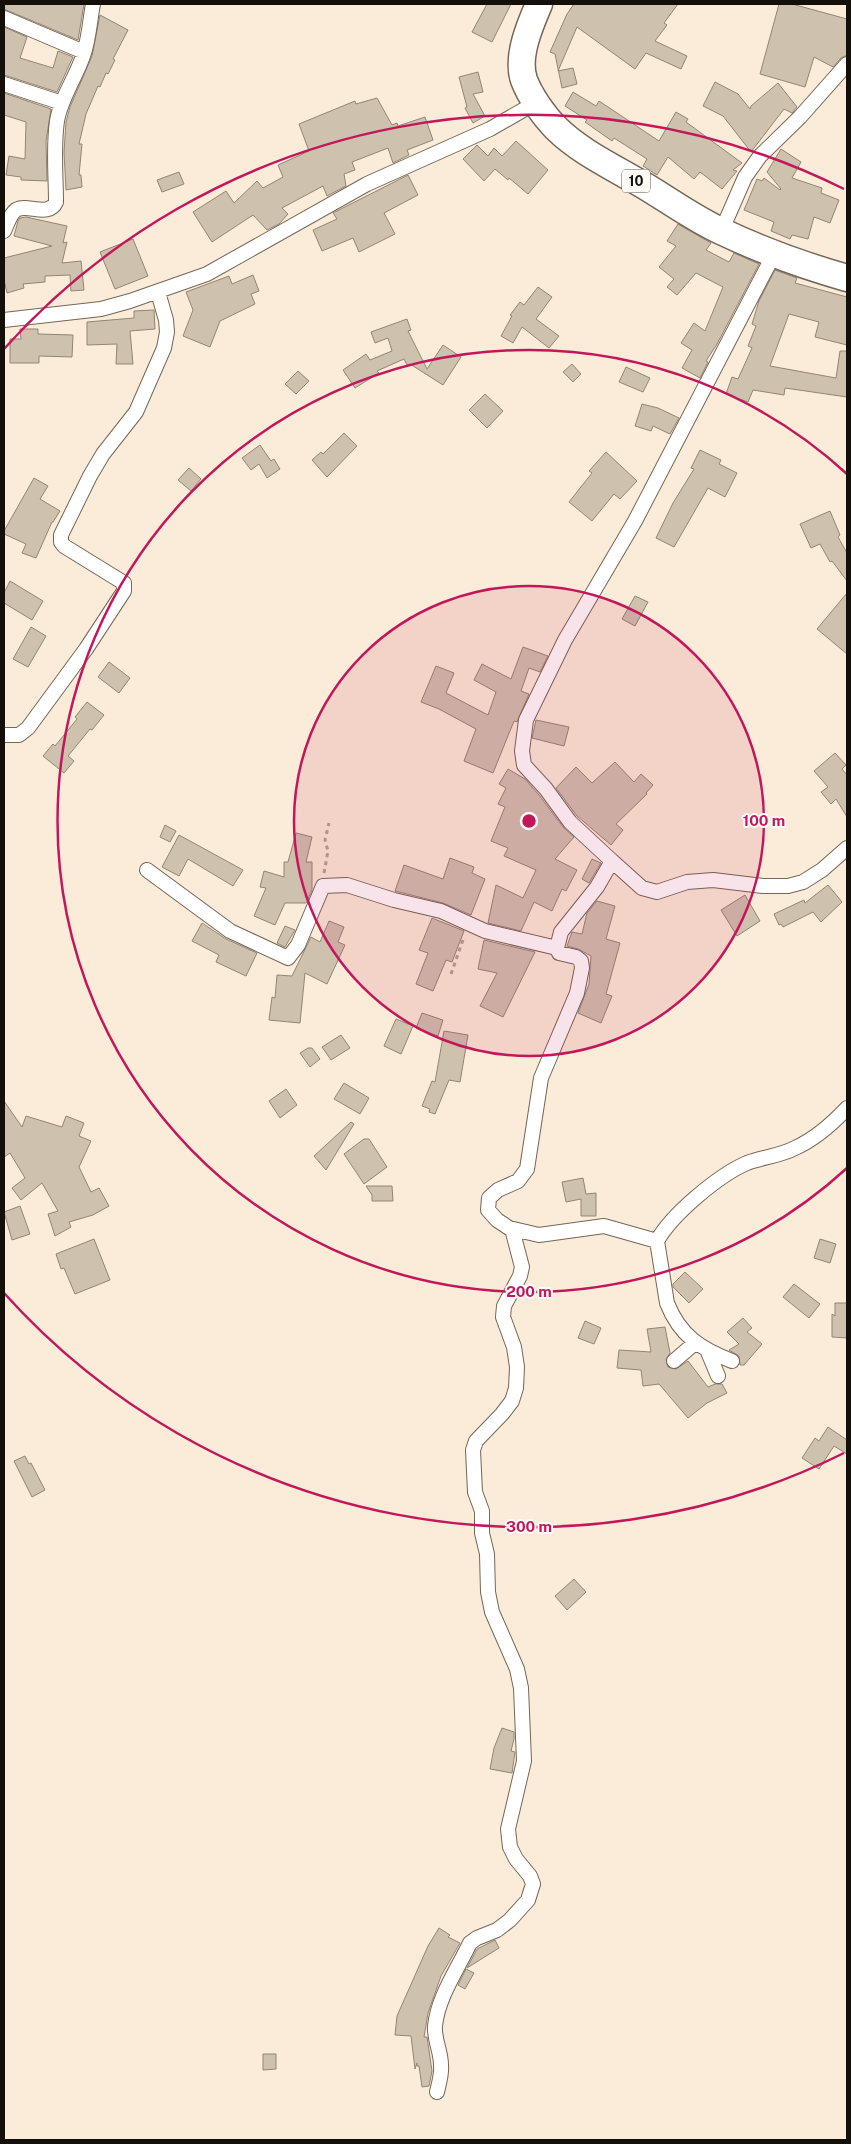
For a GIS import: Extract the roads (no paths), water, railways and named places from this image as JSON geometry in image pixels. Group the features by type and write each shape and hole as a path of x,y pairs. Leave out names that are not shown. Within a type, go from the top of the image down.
{"highway":[{"name":"10","path":"539,4 528,30 523,52 524,80 555,127 574,142 721,232 774,254 847,278"}],"street":[{"path":"5,227 13,212 18,209 44,210 55,206 57,121 62,103 84,52 93,4"},
{"path":"4,18 84,52"},
{"path":"721,232 745,177 760,156 800,117 847,64"},
{"path":"4,84 62,103"},
{"path":"4,320 101,310 207,274 367,184 490,129 537,102"},
{"path":"774,254 635,521 565,640 526,720 522,751 524,765 546,789 570,822 642,888 657,892 688,882 713,880 763,886 788,886 804,882 822,870 847,848"},
{"path":"4,734 19,735 28,728 86,649 124,591 124,583 64,546 61,542 61,535 99,461 136,412 164,348 167,332 166,320 158,292"},
{"path":"612,861 598,887 561,932 557,948 559,953 576,957 581,961 582,968 577,993 541,1078 527,1169 518,1181 498,1190 489,1198 488,1210 497,1220 512,1229 539,1235 604,1226 659,1247"},
{"path":"147,870 230,931 288,958 298,945 323,886 347,885 394,900 440,911 485,931 557,948"},
{"path":"732,1361 708,1352 695,1343 684,1332 670,1312 659,1247 663,1230 705,1190 747,1163 795,1149 818,1134 847,1108"},
{"path":"437,2092 442,2064 435,2041 435,2026 444,1992 470,1943 497,1930 510,1920 528,1900 533,1884 530,1876 510,1847 508,1829 524,1761 521,1696 517,1669 507,1642 496,1622 490,1598 486,1574 487,1554 482,1534 482,1511 475,1492 473,1450 476,1441 512,1401 516,1388 517,1367 514,1347 503,1317 504,1306 520,1276 522,1267 512,1229"},
{"path":"674,1361 695,1343"},
{"path":"708,1352 718,1376"}]}
